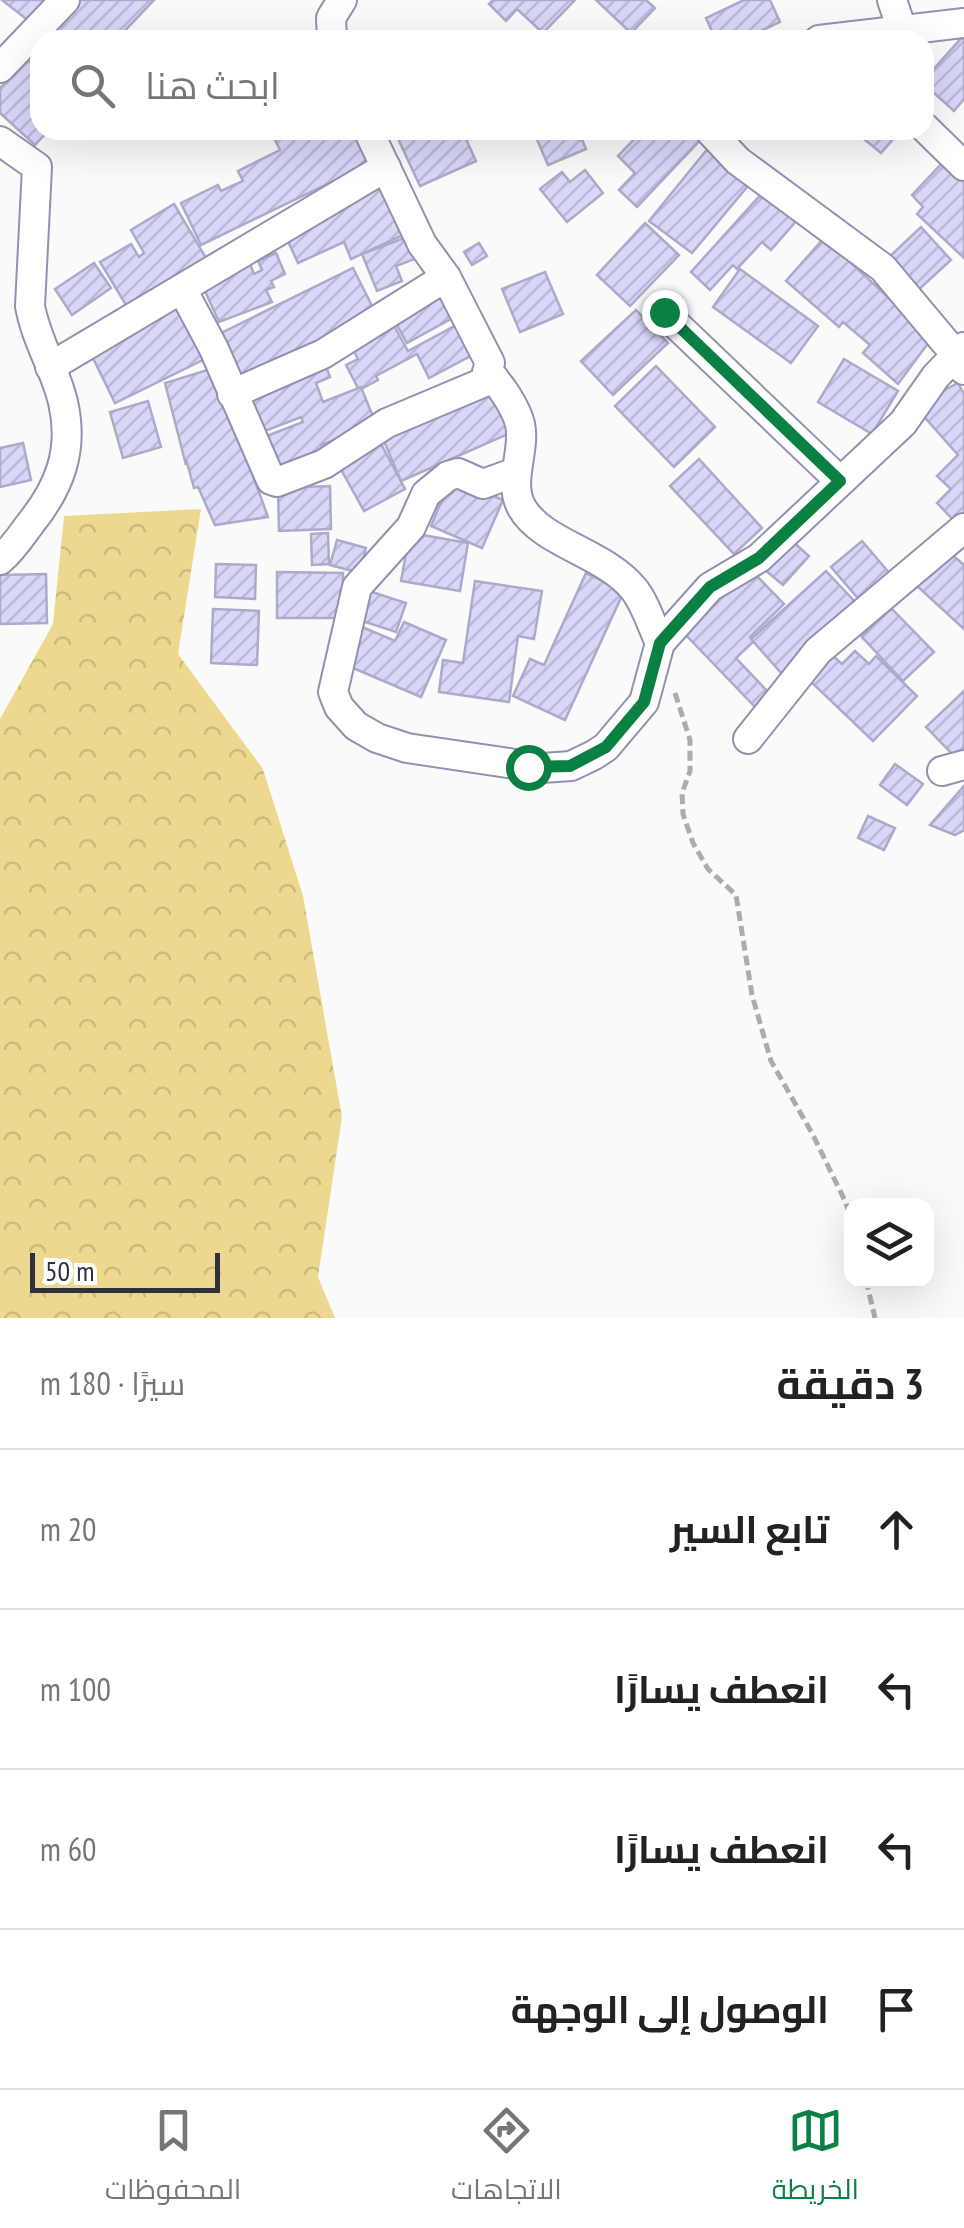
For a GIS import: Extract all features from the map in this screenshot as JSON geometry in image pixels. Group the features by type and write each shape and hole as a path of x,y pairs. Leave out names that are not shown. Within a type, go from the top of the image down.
{"street":[{"path":"37,30 66,0"},
{"path":"332,30 331,18 342,0"},
{"path":"892,0 902,30 964,23"},
{"path":"0,68 30,37"},
{"path":"934,137 964,166"},
{"path":"373,140 422,244 446,278 490,362 488,372 520,424 518,501 532,522 601,560 634,588 660,643"},
{"path":"516,472 483,484 458,474 448,476 426,494 411,527 357,587 339,672 332,686 339,707 356,726 376,738 407,748 528,767 570,766 606,747 644,702 660,643 710,587 759,558 904,422 936,376 961,357 883,268 738,161 718,140"},
{"path":"0,141 37,166 30,306 64,413 67,447 58,484 48,502 0,560"},
{"path":"50,367 386,168"},
{"path":"232,394 323,354 446,278"},
{"path":"182,289 214,350 271,480 277,482 324,464 387,424 494,378"},
{"path":"664,312 840,481"},
{"path":"748,739 818,651 964,528"}],"path":[{"path":"675,692 690,740 690,770 682,792 688,828 708,869 736,896 752,995 771,1061 844,1199"},
{"path":"868,1288 875,1318"}],"green space":[{"path":"201,509 178,654 263,769 303,896 342,1117 318,1277 335,1318 0,1318 0,719 53,624 64,516"}],"building":[{"path":"2,0 53,0 34,25"},
{"path":"74,0 154,0 126,30 46,30"},
{"path":"493,0 575,0 546,30 540,30 517,9 506,21 489,4"},
{"path":"596,0 646,0 655,8 634,30 628,30"},
{"path":"744,0 770,0 780,22 763,30 711,30 706,18"},
{"path":"964,35 964,99 954,111 934,93 934,69"},
{"path":"27,59 30,62 30,140 40,140 35,145 0,113 0,88"},
{"path":"275,140 362,140 373,162 201,245 181,203 218,185 221,191 243,181 238,171 280,150"},
{"path":"399,140 467,140 476,161 420,186"},
{"path":"537,140 582,140 586,149 548,165"},
{"path":"633,140 700,140 637,207 619,190 635,173 618,156"},
{"path":"865,140 892,140 881,153"},
{"path":"713,142 752,181 692,253 649,221"},
{"path":"946,159 964,177 964,258 917,214 923,207 912,195"},
{"path":"585,170 603,193 567,222 540,189 562,172 570,182"},
{"path":"387,176 412,231 351,259 344,242 298,263 285,235"},
{"path":"764,191 797,220 771,250 762,242 710,290 691,272"},
{"path":"174,204 206,258 126,305 100,262 131,244 139,257 144,253 131,230"},
{"path":"645,223 679,255 630,306 597,275"},
{"path":"921,227 951,260 915,293 885,261"},
{"path":"417,233 425,255 396,266 402,281 377,291 362,254"},
{"path":"824,238 932,338 898,384 863,353 870,345 843,322 839,327 786,281"},
{"path":"479,243 487,256 472,265 464,252"},
{"path":"276,253 285,274 271,281 274,287 266,290 272,302 219,322 200,280 250,264 254,274 262,270 258,261"},
{"path":"94,263 111,288 72,315 55,289"},
{"path":"353,268 377,316 241,383 219,334"},
{"path":"740,269 818,326 791,363 713,307"},
{"path":"545,272 563,314 520,332 502,289"},
{"path":"441,283 458,315 407,343 389,311"},
{"path":"180,298 209,357 115,403 92,356 131,336 126,325"},
{"path":"636,310 668,343 613,395 581,361"},
{"path":"388,315 408,351 462,322 478,352 429,378 417,354 359,390 346,365 358,359 351,346"},
{"path":"844,359 898,391 872,434 818,402"},
{"path":"325,364 330,377 316,383 323,402 361,387 376,424 321,445 325,455 278,473 264,437 303,422 301,417 265,431 249,394"},
{"path":"656,366 715,427 674,467 615,406"},
{"path":"217,367 268,517 215,525 198,487 194,488 186,459 186,465 165,383"},
{"path":"958,383 964,394 961,528 937,503 951,489 937,476 958,455 920,412 939,393"},
{"path":"496,386 515,431 401,481 381,434"},
{"path":"148,401 161,447 123,458 110,412"},
{"path":"380,442 405,489 364,511 338,464"},
{"path":"23,443 31,480 0,487 0,448"},
{"path":"699,459 762,528 734,554 670,486"},
{"path":"451,478 503,500 482,548 431,526"},
{"path":"330,486 331,529 279,531 278,488"},
{"path":"328,533 329,564 312,565 311,534"},
{"path":"417,534 468,543 460,591 401,581 408,543 415,544"},
{"path":"790,539 809,556 783,585 764,569"},
{"path":"337,540 366,548 360,573 330,565"},
{"path":"862,541 892,576 861,602 831,567"},
{"path":"949,552 964,565 964,629 917,586"},
{"path":"216,564 256,565 255,599 215,597"},
{"path":"750,569 784,604 750,637 754,641 736,658 770,694 756,708 683,632"},
{"path":"826,571 858,605 782,674 751,639"},
{"path":"277,572 343,573 343,618 277,618"},
{"path":"586,573 624,591 565,720 513,696 530,659 544,665"},
{"path":"46,574 47,623 0,624 0,575"},
{"path":"475,581 542,591 534,639 518,636 509,702 439,692 443,660 463,663"},
{"path":"363,589 406,603 396,632 353,618"},
{"path":"891,608 934,652 903,681 861,636"},
{"path":"213,609 259,611 257,665 211,663"},
{"path":"404,622 446,640 421,697 346,665 362,627 395,641"},
{"path":"855,651 869,664 876,656 917,696 873,741 808,679 832,655 842,664"},
{"path":"964,691 964,762 962,764 926,727"},
{"path":"895,764 923,784 907,805 880,785"},
{"path":"964,786 964,830 955,835 930,825"},
{"path":"868,816 895,828 884,850 858,838"}],"route":[{"path":"528,767 570,766 606,747 644,702 660,643 710,587 759,558 840,481 664,312"}]}
